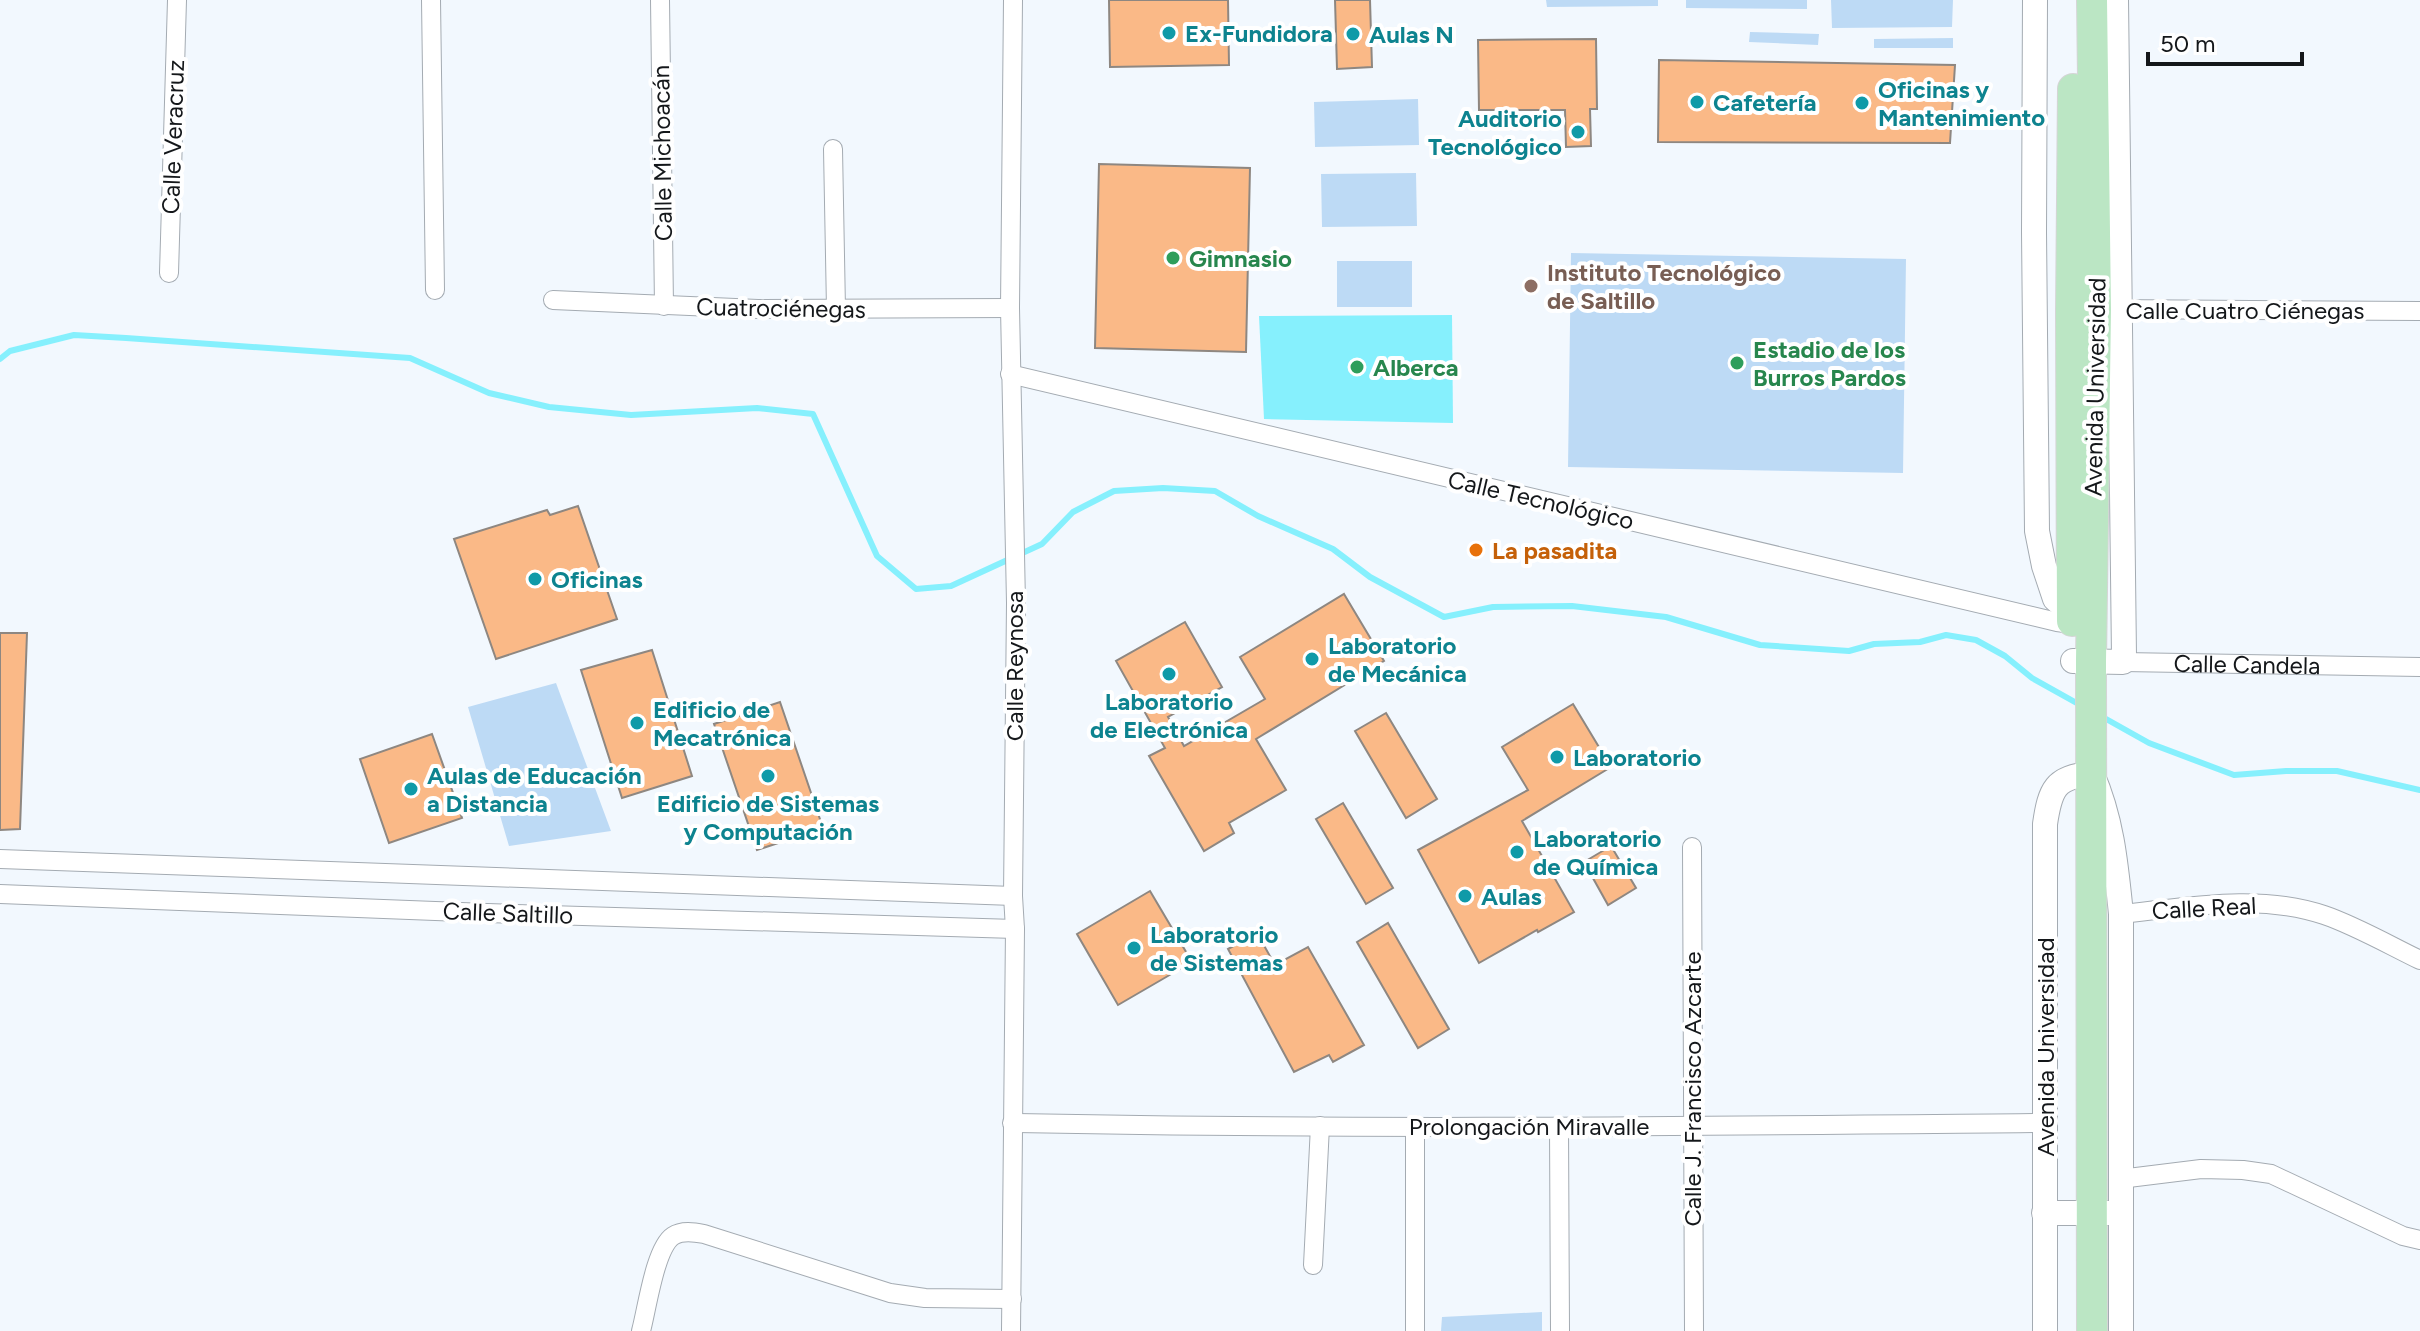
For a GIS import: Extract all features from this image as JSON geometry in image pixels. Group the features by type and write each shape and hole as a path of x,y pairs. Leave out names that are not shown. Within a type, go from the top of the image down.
{"main road":[{"name":"Avenida Universidad","path":"2075,0 2096,310 2071,618 2082,672"},
{"name":"Avenida Universidad","path":"2092,0 2096,310 2082,672 2096,1213 2092,1331"},
{"name":"Avenida Universidad","path":"2077,1331 2096,1213 2106,1114 2083,774"}],"street":[{"name":"Calle Veracruz","path":"169,273 177,0"},
{"path":"431,0 435,290"},
{"name":"Calle Michoacán","path":"660,0 664,306"},
{"name":"Calle Reynosa","path":"1011,1331 1016,603 1010,374 1013,0"},
{"path":"2035,0 2037,531 2055,599 2071,618"},
{"name":"Avenida Universidad","path":"2116,0 2096,310 2123,662"},
{"path":"833,149 836,309"},
{"name":"Cuatrociénegas","path":"553,300 664,306 1010,308"},
{"name":"Calle Cuatro Ciénegas","path":"2096,310 2420,311"},
{"name":"Calle Tecnológico","path":"1010,374 2057,622 2071,618"},
{"name":"Calle Candela","path":"2082,672 2123,662 2420,667"},
{"name":"Avenida Universidad","path":"2045,1331 2045,824 2048,802 2059,782 2083,774 2108,818 2121,914 2106,1114 2120,1179 2096,1213 2121,1331"},
{"name":"Calle J. Francisco Azcarte","path":"1692,847 1694,1331"},
{"name":"Calle Saltillo","path":"0,859 1013,896"},
{"name":"Calle Saltillo","path":"0,894 1015,929"},
{"name":"Calle Real","path":"2121,914 2235,903 2285,905 2326,915 2420,960"},
{"name":"Prolongación Miravalle","path":"1012,1123 1187,1127 1559,1127 2045,1123"},
{"path":"1415,1125 1415,1331"},
{"path":"1313,1265 1320,1126"},
{"path":"1559,1127 1560,1331"},
{"path":"2120,1179 2201,1169 2271,1174 2403,1236 2420,1240"},
{"path":"2044,1213 2096,1213"},
{"path":"641,1331 667,1241 676,1234 689,1232 704,1234 890,1293 925,1298 1012,1299"}],"shaded area":[{"path":"1546,0 1658,0 1658,6 1547,7"},
{"path":"1686,0 1807,0 1807,9 1686,8"},
{"path":"1831,0 1953,0 1952,27 1832,28"},
{"path":"1750,32 1819,34 1818,45 1749,42"},
{"path":"1953,38 1953,48 1874,48 1874,39"},
{"path":"1418,99 1419,145 1315,147 1314,102"},
{"path":"1416,173 1417,226 1322,227 1321,174"},
{"name":"Estadio de los Burros Pardos","path":"1571,253 1906,259 1903,473 1568,467"},
{"path":"1337,261 1412,261 1412,307 1337,307"},
{"path":"556,683 611,831 509,846 468,707"},
{"path":"1542,1312 1542,1331 1441,1331 1442,1317"}],"water":[{"name":"Alberca","path":"1452,315 1453,423 1264,419 1259,316"}],"building":[{"name":"Ex-Fundidora","path":"1109,0 1228,0 1229,65 1110,67"},
{"name":"Aulas N","path":"1335,0 1370,0 1372,67 1337,69"},
{"path":"1596,39 1597,109 1590,109 1591,146 1566,147 1565,110 1479,110 1478,40"},
{"name":"Oficinas y Mantenimiento","path":"1659,60 1955,65 1950,143 1658,142"},
{"name":"Gimnasio","path":"1099,164 1250,168 1246,352 1095,348"},
{"name":"Oficinas","path":"578,506 617,619 496,659 454,539 547,510 550,515"},
{"path":"1344,594 1384,661 1256,739 1286,790 1229,823 1234,833 1204,851 1149,756 1165,748 1116,661 1185,622 1222,687 1168,717 1184,746 1265,699 1240,657"},
{"path":"0,633 27,633 20,829 0,830"},
{"name":"Edificio de Mecatrónica","path":"652,650 692,776 622,798 581,670"},
{"name":"Edificio de Sistemas y Computación","path":"780,702 823,828 757,850 714,724"},
{"path":"1573,704 1611,767 1522,821 1574,912 1479,963 1418,850 1528,790 1502,747"},
{"path":"1386,713 1437,799 1406,818 1355,731"},
{"name":"Aulas de Educación a Distancia","path":"432,734 462,818 389,843 360,759"},
{"path":"1343,803 1393,888 1366,904 1316,819"},
{"path":"1611,846 1636,888 1608,905 1584,862"},
{"name":"Laboratorio de Sistemas","path":"1150,891 1192,962 1118,1005 1077,934"},
{"path":"1388,923 1449,1029 1418,1048 1357,942"},
{"path":"1257,933 1275,965 1308,947 1364,1045 1333,1062 1329,1055 1294,1072 1228,949"}],"waterway":[{"path":"0,359 10,351 74,335 126,338 410,358 489,393 549,407 631,415 757,408 813,414 877,556 916,589 951,586 1042,544 1073,512 1114,491 1163,488 1215,491 1258,516 1333,549 1370,577 1444,617 1493,607 1572,606 1666,617 1760,645 1849,651 1874,644 1920,642 1946,635 1976,640 2005,656 2032,678 2082,706"},
{"path":"2099,715 2149,743 2234,775 2337,771 2420,790"}],"place":[{"name":"Ex-Fundidora","path":"1169,33"},
{"name":"Aulas N","path":"1353,34"},
{"name":"Cafetería","path":"1697,102"},
{"name":"Oficinas y Mantenimiento","path":"1862,103"},
{"name":"Auditorio Tecnológico","path":"1578,132"},
{"name":"Gimnasio","path":"1173,258"},
{"name":"Instituto Tecnológico de Saltillo","path":"1531,286"},
{"name":"Estadio de los Burros Pardos","path":"1737,363"},
{"name":"Alberca","path":"1357,367"},
{"name":"La pasadita","path":"1476,550"},
{"name":"Oficinas","path":"535,579"},
{"name":"Laboratorio de Mecánica","path":"1312,659"},
{"name":"Laboratorio de Electrónica","path":"1169,674"},
{"name":"Edificio de Mecatrónica","path":"637,723"},
{"name":"Laboratorio","path":"1557,757"},
{"name":"Edificio de Sistemas y Computación","path":"768,776"},
{"name":"Aulas de Educación a Distancia","path":"411,789"},
{"name":"Laboratorio de Química","path":"1517,852"},
{"name":"Aulas","path":"1465,896"},
{"name":"Laboratorio de Sistemas","path":"1134,948"}]}
